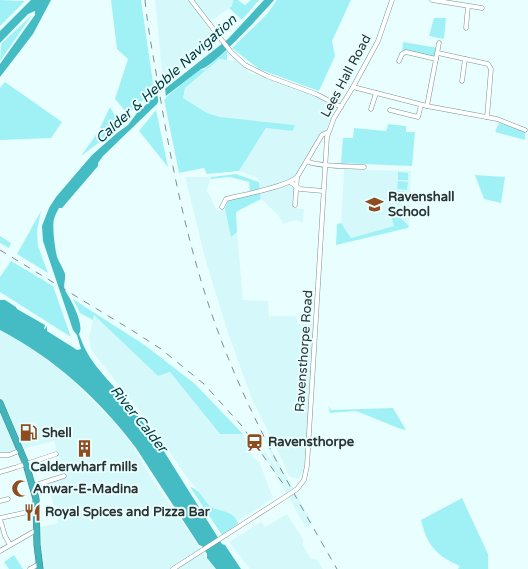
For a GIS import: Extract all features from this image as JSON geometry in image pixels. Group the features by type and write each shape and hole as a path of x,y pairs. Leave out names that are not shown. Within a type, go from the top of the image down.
{"highway":[{"path":"0,403 21,450 33,486 37,510 36,531 39,567"}],"street":[{"path":"191,0 222,38 229,49 245,65 267,76 316,94 341,107"},
{"name":"Lees Hall Road","path":"222,208 226,199 261,191 290,182 297,177 322,135 328,132 378,41 392,0"},
{"path":"432,0 482,8"},
{"path":"466,28 468,6"},
{"path":"427,106 439,43"},
{"path":"399,61 402,54 406,52 436,59"},
{"path":"438,53 488,64 491,69 487,117"},
{"path":"462,81 465,59"},
{"path":"353,87 421,105 497,119 525,130"},
{"path":"371,109 376,93"},
{"path":"390,110 418,117 421,105"},
{"name":"Ravensthorpe Road","path":"173,569 297,489 304,480 308,466 323,190 328,132"},
{"path":"307,161 310,163 325,165 364,166"},
{"name":"Lees Hall Road","path":"295,205 297,177"},
{"path":"290,182 296,188 323,190"},
{"path":"0,455 9,455 21,450"},
{"path":"0,472 56,454"},
{"path":"8,464 13,468"},
{"path":"33,486 64,476"},
{"path":"0,501 8,499"},
{"path":"10,545 5,536 0,518 37,510"},
{"path":"0,551 36,531"},
{"path":"30,569 39,567"}],"shaded area":[{"path":"0,0 25,1 0,26"},
{"path":"111,0 141,0 154,90 128,114 115,99 128,59 117,49"},
{"path":"155,0 188,0 216,39 163,83"},
{"path":"194,0 233,0 232,6 211,21"},
{"path":"233,0 238,0 245,5 251,0 259,0 242,20 229,8 232,6"},
{"path":"277,0 351,0 332,41 335,56 319,91 259,69 232,48 267,14"},
{"path":"32,15 0,61 1,44"},
{"path":"434,18 446,18 444,39 429,36"},
{"path":"403,42 438,48 436,58 402,53"},
{"path":"227,50 227,60 219,59 185,88 183,98 207,113 220,117 295,125 293,131 266,128 239,171 207,174 204,168 179,173 164,99 200,69 204,70"},
{"path":"219,59 237,61 250,73 313,95 330,104 333,114 327,128 297,177 295,208 304,209 303,223 296,220 283,224 278,215 261,199 260,183 257,178 239,171 266,128 293,131 295,125 220,117 207,113 183,98 185,88"},
{"path":"5,82 62,122 51,138 0,140 0,88"},
{"path":"110,107 121,126 81,156 98,132"},
{"path":"156,110 168,167 139,131"},
{"path":"499,123 525,131 525,140 495,132"},
{"path":"388,124 406,126 406,132 415,132 412,166 341,163 343,138 353,138 354,128 386,131"},
{"name":"Ravenshall School","path":"344,169 411,171 409,226 389,208 394,226 351,238 341,223"},
{"path":"398,172 408,173 408,180 398,180"},
{"path":"236,174 259,182 260,189 250,192 249,182 230,177 211,179 211,177"},
{"path":"475,175 505,177 501,203 484,199"},
{"path":"185,177 211,177 207,190 217,211 225,209 231,236 237,232 243,300 268,301 269,316 297,316 297,324 315,324 307,466 298,479 289,476 251,397 227,330 205,258"},
{"path":"398,181 408,182 407,190 397,189"},
{"path":"396,191 408,192 407,200 396,199"},
{"path":"260,193 261,199 236,212 237,232 231,237 225,209 227,201"},
{"path":"388,207 409,226 408,228 336,245 337,224 341,223 351,238 394,226"},
{"path":"41,211 37,230 38,246 48,273 17,254"},
{"path":"0,236 11,243 9,248 0,243"},
{"path":"11,261 53,286 71,337 0,292 0,277"},
{"path":"73,299 146,346 195,384 243,434 220,434 170,372 158,376 94,315 93,320 80,313"},
{"path":"94,315 158,376 170,372 220,434 243,434 254,459 259,461 273,498 238,521 232,514 212,508 186,476 157,433 91,350 89,338"},
{"path":"0,330 42,355 50,363 65,373 114,422 134,448 149,474 215,569 41,569 37,528 58,523 47,479 64,474 54,441 0,455"},
{"path":"328,406 331,410 393,408 406,430 356,411 330,413"},
{"path":"270,447 313,524 306,528 262,453 264,450 279,471 267,448"},
{"path":"190,487 198,491 213,508 231,514 238,524 222,535"},
{"path":"462,498 488,554 488,569 458,569 460,566 445,558 434,549 426,537 423,529 421,520"},
{"path":"287,514 303,539 303,545 311,559 317,560 323,569 250,569 229,542 261,522 265,527"},
{"path":"14,555 23,569 9,569 4,562"}],"water":[{"path":"31,0 51,0 33,34 0,77 0,64 35,15 35,11 28,14 0,43 0,31"},
{"name":"River Calder","path":"264,0 274,0 250,27 227,49 207,66 158,102 103,156 98,163 98,166 62,208 59,208 53,223 57,257 65,274 65,290 79,319 79,334 86,350 99,369 129,404 153,437 155,437 222,544 225,545 241,569 216,569 207,558 207,554 202,546 199,545 136,448 107,413 57,367 20,341 0,330 0,300 5,300 17,309 45,325 44,329 47,326 47,331 77,350 81,349 77,335 73,330 43,241 42,226 49,208 56,197 92,155 128,125 137,113 152,99 228,39"}],"pier":[{"path":"165,87 166,98 159,105 157,93"}],"railway":[{"path":"145,0 149,34 171,158 194,258 204,291 227,355 251,410 293,491 337,569"},
{"path":"0,250 161,349 204,384 242,426 284,485"}],"place":[{"name":"Ravenshall School","path":"375,204"},
{"name":"Shell","path":"29,433"},
{"name":"Ravensthorpe","path":"255,442"},
{"name":"Calderwharf mills","path":"84,448"},
{"name":"Anwar-E-Madina","path":"20,489"},
{"name":"Royal Spices and Pizza Bar","path":"32,512"}],"water label":[{"name":"Calder & Hebble Navigation","path":"166,79"}]}
